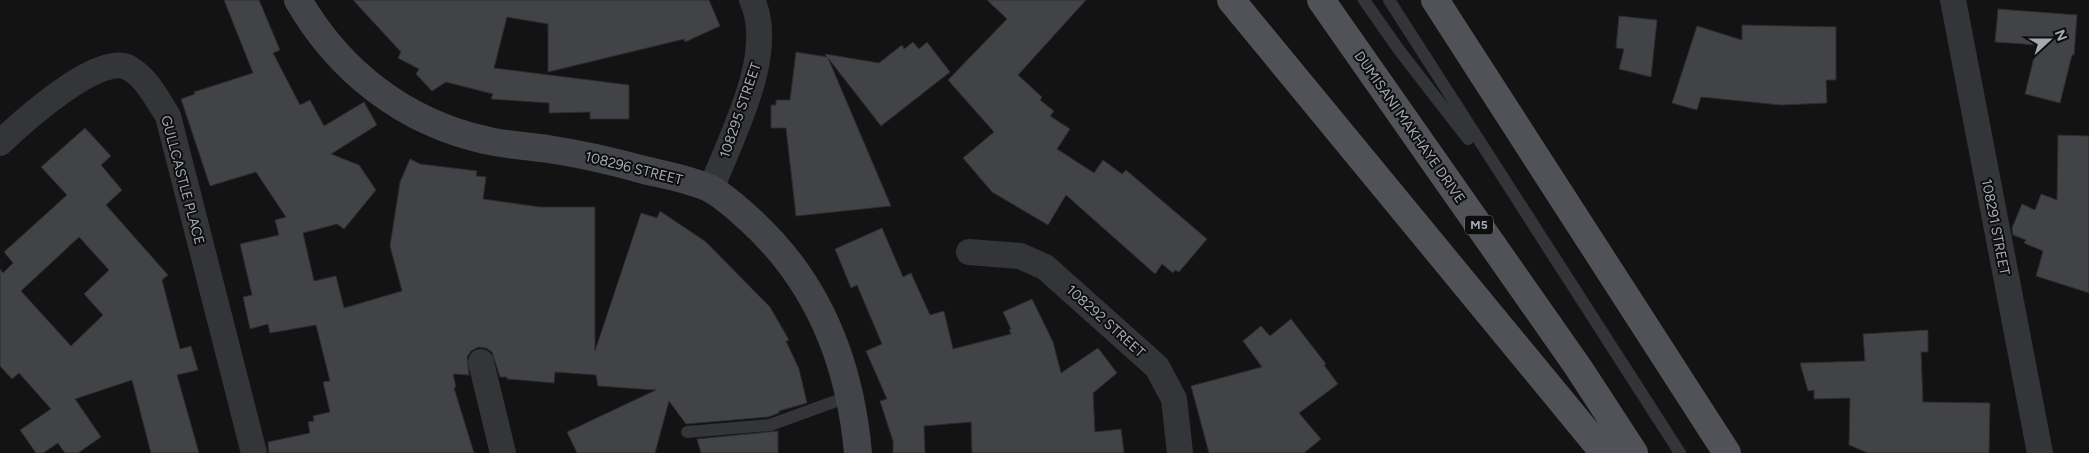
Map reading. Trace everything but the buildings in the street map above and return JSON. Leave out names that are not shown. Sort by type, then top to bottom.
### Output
[{"type":"main road","points":[[1231,0],[1604,453]]},
{"type":"main road","name":"DUMISANI MAKHAYE DRIVE","points":[[1321,0],[1578,367],[1634,453]]},
{"type":"main road","points":[[1435,0],[1727,453]]},
{"type":"street","name":"108296 STREET","points":[[298,0],[307,16],[343,62],[385,97],[412,113],[485,140],[595,156],[678,178],[710,189],[774,241],[819,306],[845,372],[855,421],[858,453]]},
{"type":"street","name":"108295 STREET","points":[[710,189],[757,65],[760,38],[759,19],[752,0]]},
{"type":"street","name":"108291 STREET","points":[[1953,0],[2040,453]]},
{"type":"street","name":"GULLCASTLE PLACE","points":[[0,143],[24,120],[83,78],[109,65],[128,67],[150,88],[168,116],[254,453]]},
{"type":"street","name":"108292 STREET","points":[[969,252],[1020,256],[1045,267],[1157,367],[1174,399],[1179,422],[1180,453]]},
{"type":"street","points":[[481,362],[503,453]]},
{"type":"lane","points":[[1364,0],[1399,50],[1514,198]]},
{"type":"lane","points":[[1389,0],[1514,198],[1680,453]]},
{"type":"lane","points":[[687,432],[770,425],[850,396]]}]
